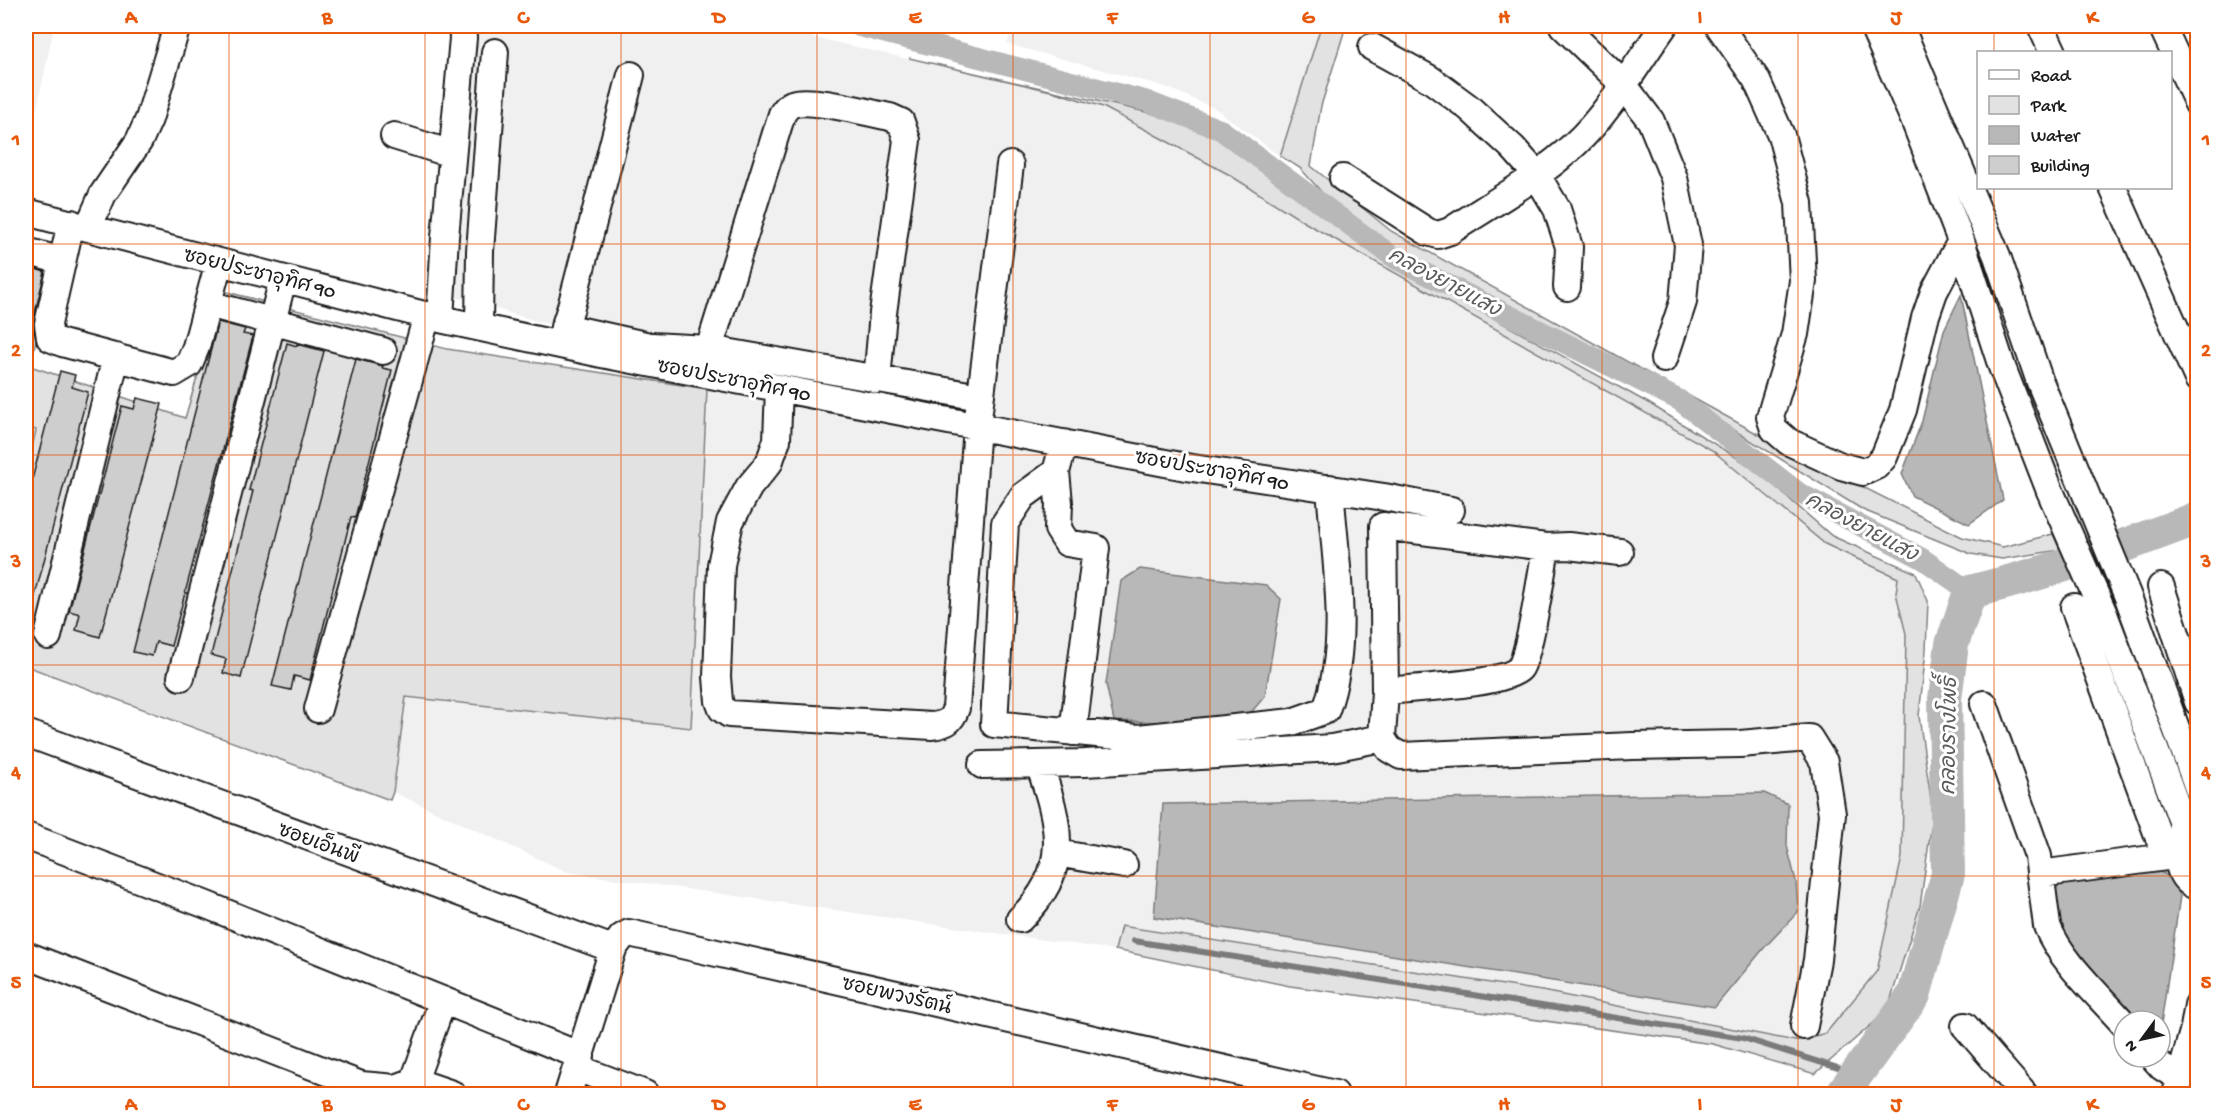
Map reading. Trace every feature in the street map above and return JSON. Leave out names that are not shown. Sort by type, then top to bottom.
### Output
[{"type":"street","points":[[177,26],[149,119],[139,141],[80,226],[62,261],[48,324],[50,338],[174,373],[189,364],[219,262]]},
{"type":"street","points":[[318,709],[433,317],[452,154],[463,38],[462,26]]},
{"type":"street","points":[[1563,26],[1623,84],[1651,121],[1664,148],[1674,178],[1688,245],[1683,302],[1664,359]]},
{"type":"street","points":[[1343,178],[1428,232],[1438,235],[1450,231],[1536,174],[1575,144],[1597,121],[1664,26]]},
{"type":"street","points":[[1719,26],[1756,79],[1777,126],[1798,203],[1803,281],[1795,334],[1770,417],[1774,429],[1789,442],[1841,466],[1863,472],[1876,465],[1884,457],[1903,410],[1925,318],[1934,292],[1961,241]]},
{"type":"street","points":[[1873,26],[1915,122],[1961,241],[2002,367],[2103,614],[2182,820],[2179,869],[2184,879],[2198,887]]},
{"type":"street","points":[[1900,26],[1997,256],[2040,382],[2128,597],[2198,788]]},
{"type":"street","points":[[2041,26],[2053,51]]},
{"type":"street","points":[[2162,26],[2171,51]]},
{"type":"street","points":[[1372,47],[1430,79],[1468,107],[1513,148],[1536,174],[1557,209],[1569,247],[1567,286]]},
{"type":"street","points":[[478,327],[480,251],[495,52]]},
{"type":"street","points":[[2172,53],[2198,104]]},
{"type":"street","points":[[631,75],[572,307],[562,336],[651,346],[708,349],[980,397]]},
{"type":"street","points":[[708,349],[782,114],[794,103],[814,103],[890,117],[901,122],[907,140],[883,313],[877,380]]},
{"type":"street","points":[[394,136],[452,154]]},
{"type":"street","points":[[779,388],[777,440],[769,463],[749,487],[730,522],[721,566],[717,677],[722,709],[729,714],[932,726],[946,724],[952,720],[957,708],[977,426],[1010,165]]},
{"type":"street","points":[[2113,189],[2198,380]]},
{"type":"street","name":"ซอยประชาอุทิศ 90","points":[[26,212],[433,317],[478,327],[562,336],[602,354],[1186,466],[1384,497],[1451,510]]},
{"type":"street","points":[[26,251],[62,261]]},
{"type":"street","points":[[181,677],[283,279]]},
{"type":"street","points":[[208,304],[383,351]]},
{"type":"street","points":[[602,354],[651,346]]},
{"type":"street","points":[[48,636],[116,357]]},
{"type":"street","points":[[1064,442],[1056,471],[1059,502],[1058,529],[1067,543],[1096,548],[1073,732]]},
{"type":"street","points":[[1056,471],[1023,496],[1005,523],[994,724],[1138,738],[1293,722],[1326,710],[1335,686],[1340,628],[1330,489]]},
{"type":"street","points":[[1384,497],[1385,691],[1382,738],[1389,749],[1401,756],[1632,746],[1740,744],[1809,738],[1824,762],[1832,814],[1817,960],[1804,1026]]},
{"type":"street","points":[[1383,526],[1506,544],[1568,546],[1620,552]]},
{"type":"street","points":[[1385,691],[1489,681],[1513,673],[1520,668],[1530,635],[1546,547]]},
{"type":"street","points":[[2161,586],[2198,702]]},
{"type":"street","points":[[2074,607],[2181,849]]},
{"type":"street","points":[[1984,704],[2035,847],[2050,935],[2073,967],[2112,1011]]},
{"type":"street","name":"ซอยเอ็นพี","points":[[26,733],[613,949]]},
{"type":"street","points":[[982,765],[1084,763],[1332,748],[1382,738]]},
{"type":"street","points":[[1020,919],[1034,905],[1056,860],[1057,853],[1058,836],[1054,807],[1039,764]]},
{"type":"street","points":[[26,836],[204,904],[443,1000],[645,1095]]},
{"type":"street","points":[[2040,874],[2181,849]]},
{"type":"street","points":[[1057,853],[1124,865]]},
{"type":"street","name":"ซอยพวงรัตน์","points":[[613,949],[622,937],[630,933],[637,933],[1335,1095]]},
{"type":"street","points":[[568,1095],[613,949]]},
{"type":"street","points":[[26,955],[361,1085],[396,1088],[414,1081],[452,1095]]},
{"type":"street","points":[[414,1081],[443,1000]]},
{"type":"street","points":[[2179,1087],[2198,1005]]},
{"type":"street","points":[[1965,1026],[2024,1095]]},
{"type":"street","points":[[2164,1069],[2179,1087]]},
{"type":"shaded area","points":[[26,26],[54,26],[26,161]]},
{"type":"shaded area","points":[[465,26],[763,26],[1055,92],[1103,107],[1228,174],[1304,222],[1712,450],[1825,544],[1898,578],[1896,593],[1906,634],[1902,857],[1877,971],[1826,1033],[1795,1041],[1542,991],[1121,926],[1115,950],[567,872],[393,792],[405,697],[691,727],[710,366],[620,345],[448,295]]},
{"type":"shaded area","points":[[1013,26],[1321,26],[1280,156],[1216,109],[1166,87],[1007,44]]},
{"type":"green space","points":[[1321,26],[1346,26],[1321,106],[1311,166],[1391,231],[1758,434],[1962,537],[2003,547],[2053,534],[2060,550],[2002,559],[1971,554],[1863,510],[1708,414],[1384,246],[1327,198],[1300,168],[1280,156]]},
{"type":"green space","points":[[909,58],[1185,121],[1219,139],[1404,269],[1650,404],[1755,469],[1832,536],[1916,573],[1928,601],[1926,650],[1919,716],[1933,814],[1920,906],[1887,1011],[1815,1074],[1713,1044],[1290,986],[1115,950],[1121,926],[1542,991],[1795,1041],[1826,1033],[1877,971],[1902,857],[1906,634],[1896,593],[1898,578],[1825,544],[1712,450],[1304,222],[1228,174],[1103,107],[1055,92]]},
{"type":"green space","points":[[26,261],[52,269],[30,366],[185,418],[223,291],[447,349],[707,389],[691,728],[406,697],[390,800],[26,666],[26,474],[36,430],[26,427]]},
{"type":"water","points":[[1961,295],[2003,500],[1969,524],[1912,496],[1902,474],[1922,421],[1944,330]]},
{"type":"water","points":[[1140,569],[1266,585],[1281,599],[1265,696],[1242,723],[1114,721],[1106,684],[1121,581]]},
{"type":"water","points":[[1764,793],[1788,804],[1787,846],[1796,881],[1798,912],[1764,948],[1715,1007],[1154,917],[1163,804]]},
{"type":"water","points":[[2160,872],[2173,878],[2180,896],[2163,1009],[2126,1009],[2061,931],[2051,903],[2059,882]]},
{"type":"building","points":[[29,267],[45,272],[33,321],[34,331],[31,343],[26,342],[26,272]]},
{"type":"building","points":[[218,322],[245,329],[243,334],[253,336],[171,646],[156,642],[152,656],[133,652]]},
{"type":"building","points":[[287,343],[324,351],[241,678],[223,673],[226,659],[211,655],[253,491],[249,490]]},
{"type":"building","points":[[356,359],[392,370],[355,518],[351,517],[310,680],[294,676],[291,690],[272,686]]},
{"type":"building","points":[[60,371],[75,375],[72,387],[88,392],[31,611],[26,610],[26,503]]},
{"type":"building","points":[[137,398],[162,404],[100,637],[76,630],[80,614],[69,611],[122,406],[134,409]]},
{"type":"waterway","name":"คลองยายแสง","points":[[858,26],[1146,101],[1221,130],[1396,259],[1679,400],[1799,493],[1923,559],[1970,592]]},
{"type":"waterway","name":"คลองรางโพธิ์","points":[[1842,1094],[1914,995],[1948,874],[1945,699],[1952,644],[1970,592],[2085,559],[2198,518]]},
{"type":"waterway","points":[[1134,941],[1743,1038],[1857,1074]]}]
